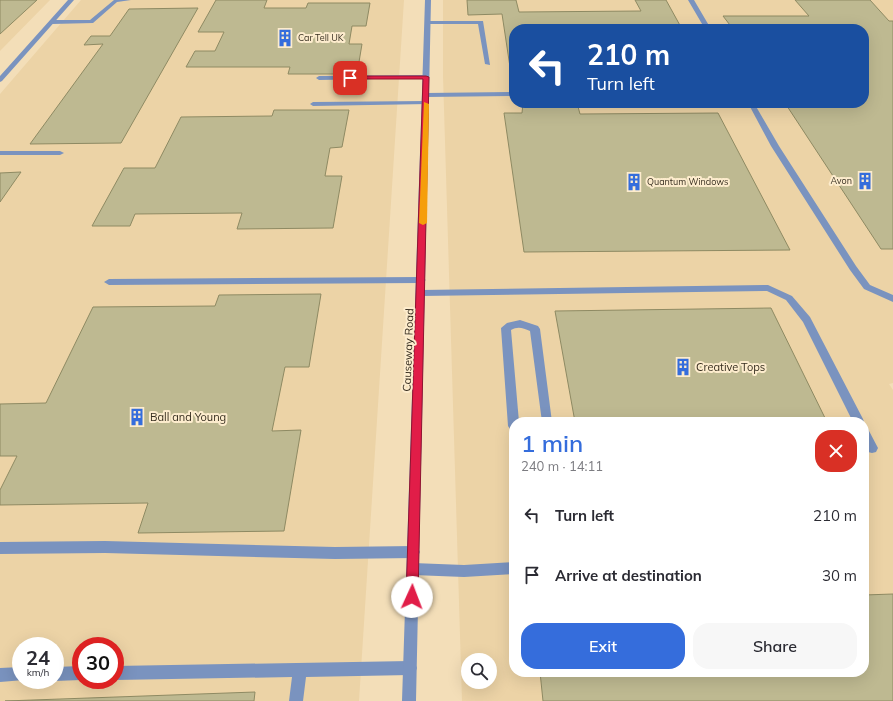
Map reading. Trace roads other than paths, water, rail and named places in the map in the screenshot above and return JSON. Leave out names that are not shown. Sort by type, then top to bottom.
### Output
[{"type":"street","points":[[0,80],[71,0]]},
{"type":"street","points":[[52,22],[91,22],[116,1],[128,0]]},
{"type":"street","name":"Causeway Road","points":[[409,701],[422,280],[428,0]]},
{"type":"street","points":[[691,0],[705,24]]},
{"type":"street","points":[[428,23],[481,22],[488,64]]},
{"type":"street","points":[[319,78],[426,77]]},
{"type":"street","points":[[313,104],[509,94]]},
{"type":"street","points":[[754,108],[775,146],[866,287],[893,299]]},
{"type":"street","points":[[0,153],[60,152]]},
{"type":"street","points":[[108,282],[422,280]]},
{"type":"street","points":[[421,293],[768,288],[789,298],[807,320],[856,417]]},
{"type":"street","points":[[513,417],[506,328],[515,323],[525,324],[535,329],[546,417]]},
{"type":"street","points":[[869,442],[872,448]]},
{"type":"street","points":[[0,548],[217,549],[335,553],[414,552]]},
{"type":"street","points":[[413,569],[464,571],[509,568]]},
{"type":"street","points":[[124,673],[410,668]]},
{"type":"street","points":[[296,701],[300,670]]},
{"type":"street","points":[[0,675],[12,674]]},
{"type":"place","name":"Car Tell UK","points":[[285,38]]},
{"type":"place","name":"Avon","points":[[865,181]]},
{"type":"place","name":"Quantum Windows","points":[[634,182]]},
{"type":"place","name":"Creative Tops","points":[[683,367]]},
{"type":"place","name":"Ball and Young","points":[[137,417]]}]
